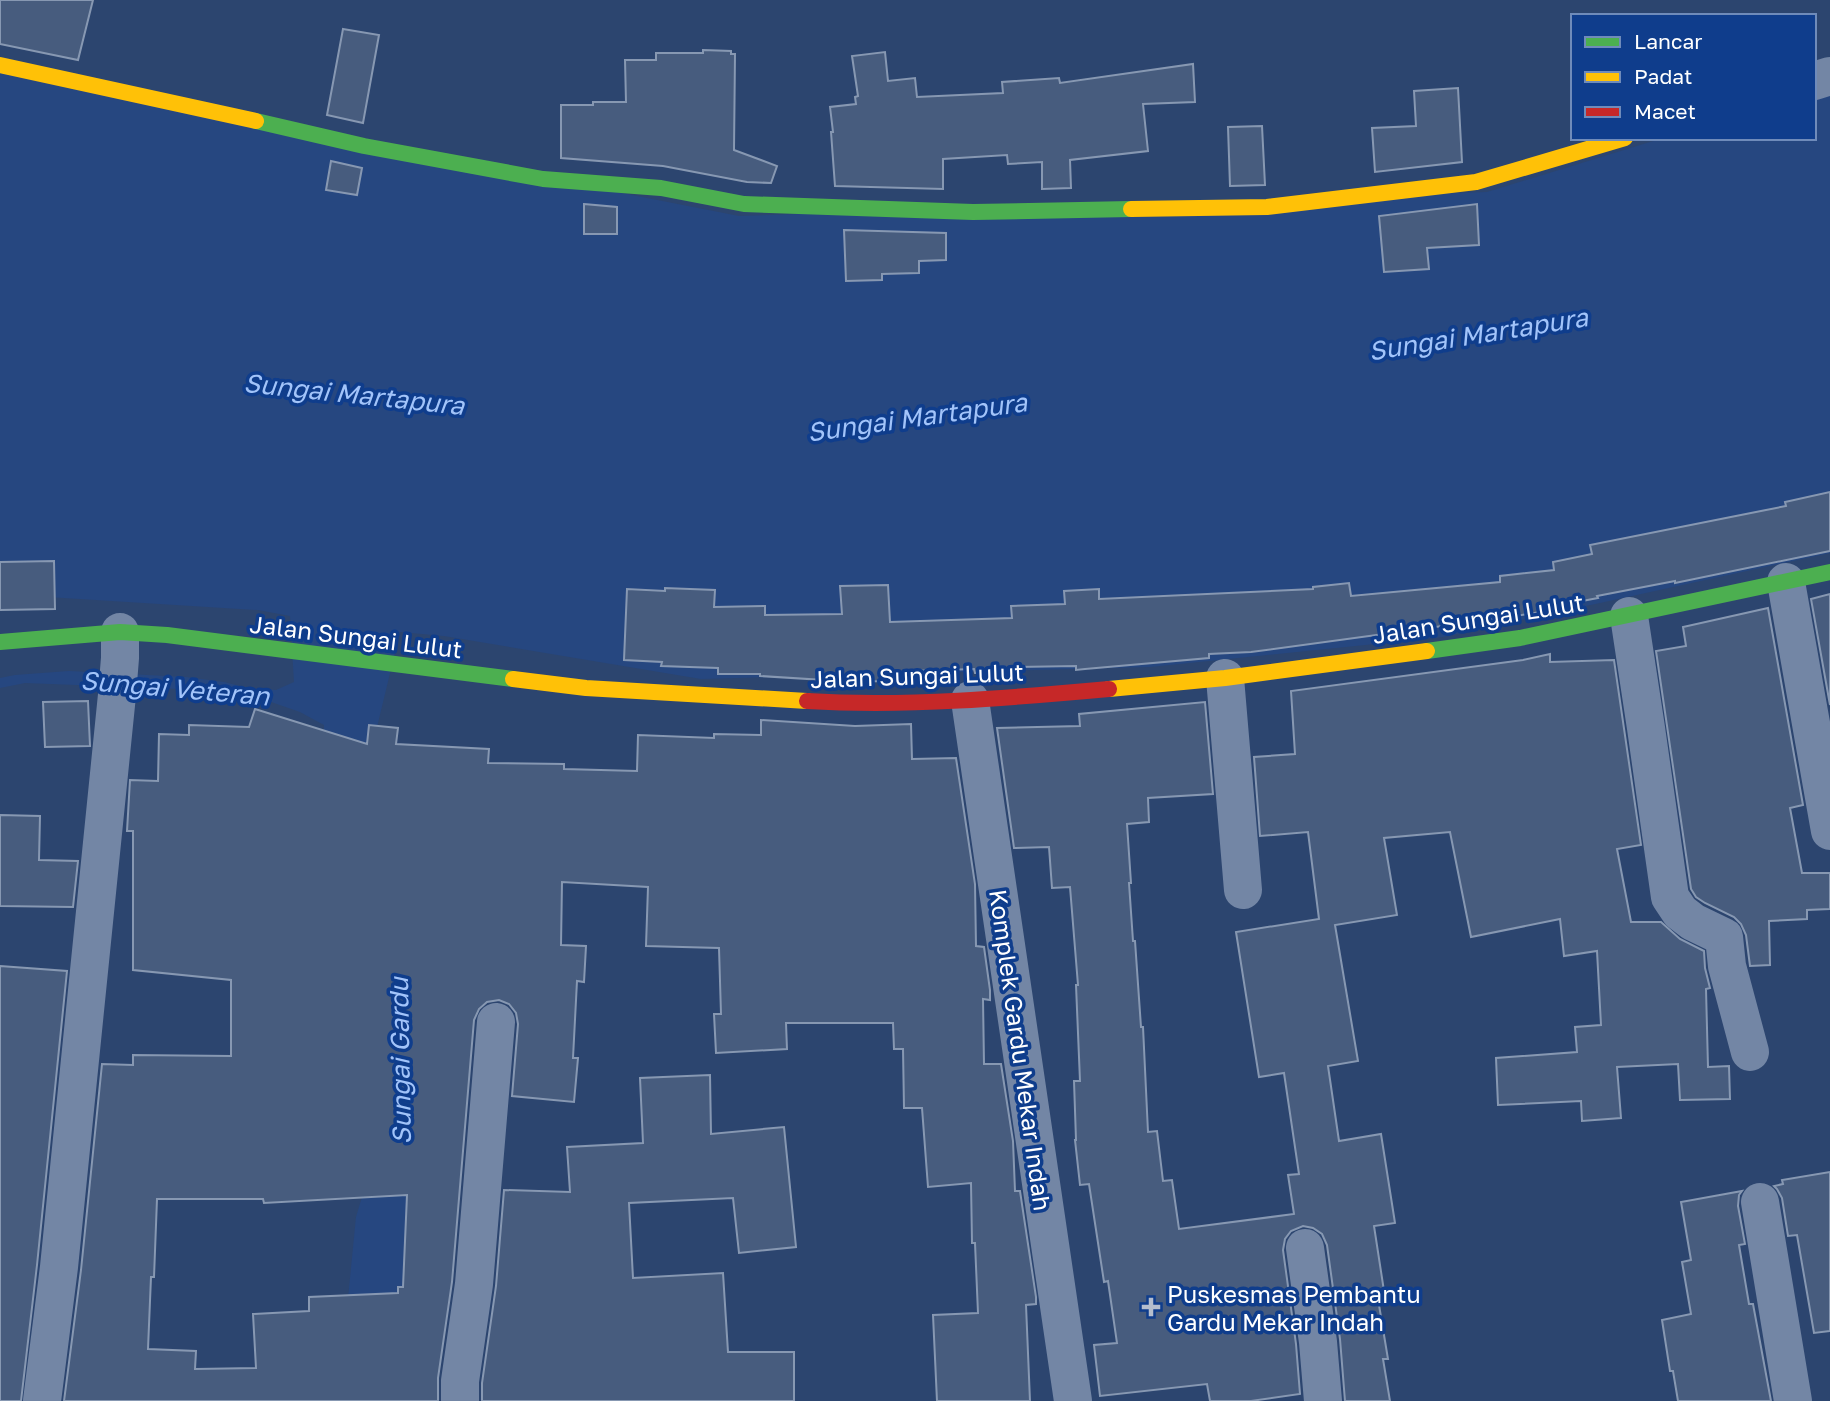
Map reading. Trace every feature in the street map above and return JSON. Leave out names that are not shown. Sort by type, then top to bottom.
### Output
[{"type":"main road","points":[[0,65],[364,146],[542,179],[661,188],[744,204],[808,207],[973,212],[1268,207],[1476,182],[1618,140]]},
{"type":"main road","name":"Jalan Sungai Lulut","points":[[0,642],[119,661],[167,635],[586,688],[856,704],[1087,691],[1225,678],[1520,638],[1629,617],[1830,572]]},
{"type":"street","points":[[1786,582],[1830,831]]},
{"type":"street","points":[[1629,617],[1670,897],[1680,912],[1693,922],[1724,937],[1727,966],[1750,1052]]},
{"type":"street","points":[[42,1401],[59,1267],[119,661]]},
{"type":"street","points":[[1225,678],[1243,890]]},
{"type":"street","name":"Komplek Gardu Mekar Indah","points":[[970,699],[1073,1401]]},
{"type":"street","points":[[460,1401],[460,1381],[474,1284],[496,1022]]},
{"type":"street","points":[[1760,1202],[1793,1401]]},
{"type":"street","points":[[1305,1248],[1323,1401]]},
{"type":"water","points":[[0,71],[739,216],[1487,192],[1656,140],[1816,140],[1816,90],[1830,85],[1830,553],[1443,637],[1150,667],[701,679],[444,636],[400,632],[377,727],[413,919],[404,1401],[338,1401],[356,1217],[381,1134],[323,842],[324,725],[300,712],[254,696],[249,702],[181,689],[25,683],[0,688],[0,678],[69,671],[186,677],[276,690],[294,682],[290,616],[258,610],[0,594]]},
{"type":"building","points":[[0,0],[93,0],[78,60],[0,44]]},
{"type":"building","points":[[343,29],[379,35],[363,123],[327,115]]},
{"type":"building","points":[[703,50],[731,51],[731,54],[735,54],[734,150],[777,166],[771,183],[747,182],[663,166],[561,158],[561,105],[626,102],[625,60],[656,60],[656,53],[703,53]]},
{"type":"building","points":[[885,52],[888,81],[915,78],[917,97],[1003,93],[1002,82],[1059,78],[1060,83],[1193,64],[1195,102],[1143,104],[1148,151],[1070,160],[1071,188],[1042,189],[1042,162],[1008,164],[1007,155],[943,159],[943,189],[835,186],[830,107],[856,104],[855,97],[858,96],[852,56]]},
{"type":"building","points":[[1458,88],[1462,162],[1375,172],[1372,128],[1416,126],[1414,91]]},
{"type":"building","points":[[1262,126],[1265,185],[1230,186],[1228,127]]},
{"type":"building","points":[[331,161],[362,168],[357,195],[326,190]]},
{"type":"building","points":[[584,204],[617,207],[617,234],[584,234]]},
{"type":"building","points":[[1477,204],[1479,245],[1427,248],[1429,269],[1384,272],[1379,216]]},
{"type":"building","points":[[844,230],[946,233],[946,260],[919,261],[919,273],[882,274],[882,280],[846,281]]},
{"type":"building","points":[[1830,492],[1830,551],[1597,596],[1598,598],[1545,608],[1546,611],[1516,616],[1251,652],[1209,654],[1209,658],[1076,670],[1076,666],[1012,667],[1013,672],[975,673],[974,669],[911,671],[911,680],[856,682],[760,674],[718,674],[718,668],[661,666],[662,662],[624,660],[627,589],[715,590],[714,607],[765,606],[765,615],[842,614],[840,586],[888,585],[890,622],[1012,618],[1011,606],[1065,604],[1064,591],[1099,589],[1099,599],[1313,589],[1349,583],[1351,596],[1500,582],[1500,576],[1554,570],[1553,562],[1592,554],[1590,545],[1786,506],[1785,502]]},
{"type":"building","points":[[54,561],[55,609],[0,610],[0,562]]},
{"type":"building","points":[[1830,594],[1830,705],[1811,599]]},
{"type":"building","points":[[1768,608],[1803,805],[1790,808],[1802,873],[1830,873],[1830,909],[1807,910],[1807,919],[1769,921],[1770,965],[1750,966],[1746,935],[1741,924],[1734,917],[1696,897],[1691,889],[1656,651],[1686,646],[1683,627]]},
{"type":"building","points":[[1550,654],[1550,662],[1614,660],[1641,845],[1617,849],[1631,922],[1661,922],[1680,939],[1704,951],[1710,988],[1706,989],[1708,1067],[1729,1066],[1730,1099],[1680,1100],[1678,1064],[1617,1067],[1621,1118],[1582,1121],[1581,1101],[1498,1105],[1496,1058],[1577,1052],[1575,1027],[1601,1025],[1597,951],[1564,956],[1560,919],[1471,937],[1450,832],[1384,838],[1397,915],[1335,925],[1358,1061],[1328,1066],[1339,1141],[1381,1134],[1395,1223],[1374,1226],[1386,1304],[1379,1305],[1388,1359],[1383,1359],[1390,1401],[1345,1401],[1340,1339],[1327,1245],[1322,1234],[1303,1226],[1291,1231],[1285,1239],[1283,1250],[1300,1394],[1251,1401],[1210,1401],[1207,1384],[1100,1396],[1094,1345],[1117,1343],[1108,1281],[1104,1282],[1089,1184],[1080,1185],[1075,1140],[1074,1081],[1080,1081],[1078,985],[1070,887],[1052,888],[1049,847],[1014,848],[997,728],[1080,726],[1079,714],[1205,702],[1213,794],[1148,798],[1149,822],[1127,824],[1133,941],[1143,1027],[1148,1132],[1157,1131],[1163,1181],[1172,1180],[1179,1229],[1294,1214],[1288,1175],[1299,1174],[1284,1073],[1259,1077],[1236,932],[1319,919],[1308,832],[1260,836],[1254,757],[1295,754],[1291,691],[1523,660]]},
{"type":"building","points":[[88,701],[90,746],[45,747],[43,702]]},
{"type":"building","points":[[255,709],[367,744],[369,725],[398,728],[396,744],[489,749],[488,763],[564,764],[564,769],[637,771],[638,735],[714,738],[714,734],[761,735],[761,720],[855,726],[911,724],[912,759],[956,758],[975,884],[976,946],[984,947],[990,990],[990,1000],[983,999],[984,1064],[1001,1064],[1013,1141],[1015,1191],[1020,1191],[1036,1297],[1036,1304],[1026,1305],[1030,1401],[937,1401],[933,1315],[978,1313],[975,1243],[972,1243],[971,1183],[928,1187],[922,1108],[904,1108],[903,1049],[894,1049],[893,1023],[786,1023],[787,1049],[716,1053],[714,1014],[721,1014],[719,948],[646,946],[648,887],[562,882],[561,945],[586,946],[584,982],[577,981],[573,1058],[578,1058],[574,1102],[512,1096],[518,1024],[516,1013],[509,1004],[499,1000],[487,1002],[479,1009],[474,1020],[452,1282],[438,1378],[438,1401],[64,1401],[81,1270],[102,1064],[133,1065],[133,1055],[231,1056],[231,980],[133,970],[133,831],[127,831],[130,780],[158,781],[159,734],[189,735],[189,725],[249,727]],"holes":[[[407,1195],[403,1287],[398,1287],[398,1293],[309,1297],[309,1311],[253,1314],[256,1368],[195,1369],[196,1351],[148,1349],[157,1199],[263,1199],[264,1203]]]},
{"type":"building","points":[[0,815],[40,816],[39,860],[78,861],[73,907],[0,906]]},
{"type":"building","points":[[0,966],[67,971],[21,1401],[0,1401]]},
{"type":"building","points":[[710,1075],[711,1134],[784,1127],[796,1247],[739,1253],[733,1198],[629,1203],[633,1278],[723,1273],[728,1352],[794,1352],[794,1401],[482,1401],[504,1190],[570,1192],[567,1147],[643,1143],[640,1078]]},
{"type":"building","points":[[1830,1172],[1830,1331],[1814,1333],[1797,1235],[1788,1236],[1782,1198],[1774,1186],[1783,1184],[1782,1180]]},
{"type":"building","points":[[1742,1191],[1738,1206],[1745,1244],[1739,1245],[1771,1401],[1678,1401],[1662,1320],[1691,1314],[1682,1262],[1691,1260],[1681,1202]]},
{"type":"traffic: fast","points":[[256,121],[364,146],[543,179],[661,188],[744,204],[973,212],[1131,209]]},
{"type":"traffic: fast","points":[[1427,651],[1520,638],[1830,572]]},
{"type":"traffic: fast","points":[[0,642],[120,632],[167,635],[513,679]]},
{"type":"traffic: slow","points":[[0,65],[256,121]]},
{"type":"traffic: slow","points":[[1131,209],[1267,207],[1476,182],[1618,140]]},
{"type":"traffic: slow","points":[[1109,689],[1225,678],[1427,651]]},
{"type":"traffic: slow","points":[[513,679],[586,688],[807,701]]},
{"type":"traffic: jam","points":[[807,701],[921,702],[1109,689]]},
{"type":"place","name":"Puskesmas Pembantu Gardu Mekar Indah","points":[[1151,1307]]},
{"type":"water label","name":"Sungai Martapura","points":[[1478,334]]},
{"type":"water label","name":"Sungai Martapura","points":[[354,394]]},
{"type":"water label","name":"Sungai Martapura","points":[[917,417]]},
{"type":"water label","name":"Sungai Veteran","points":[[175,688]]},
{"type":"water label","name":"Sungai Gardu","points":[[400,1061]]}]
